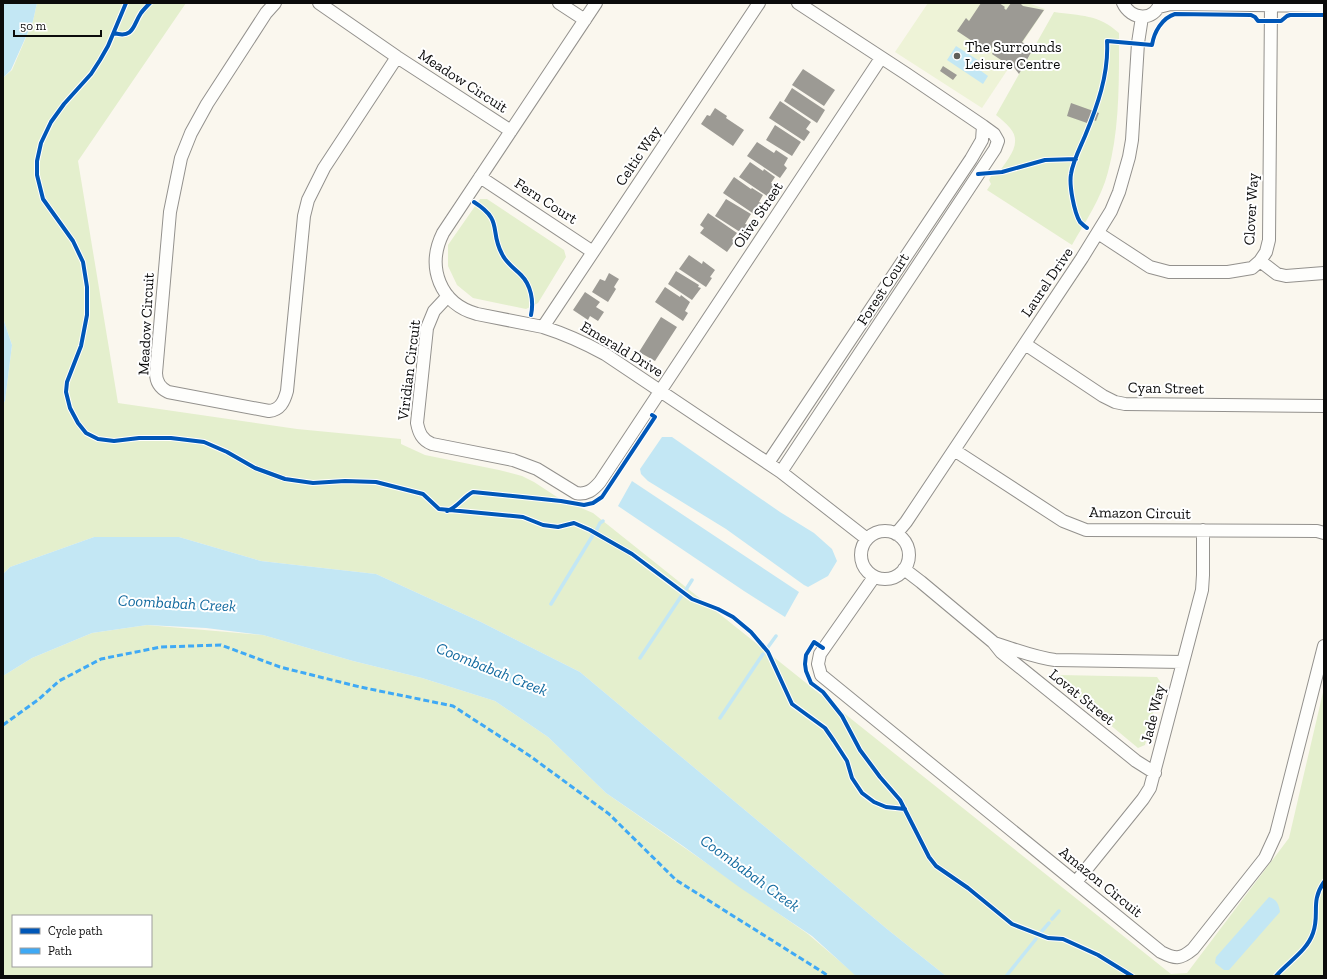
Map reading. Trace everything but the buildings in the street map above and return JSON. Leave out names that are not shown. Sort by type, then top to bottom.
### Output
[{"type":"street","name":"Meadow Circuit","points":[[275,3],[266,13],[207,104],[191,133],[181,158],[170,212],[156,373],[156,380],[159,386],[168,392],[269,411],[276,409],[283,402],[287,391],[304,216],[308,200],[324,168],[398,57]]},
{"type":"street","name":"Meadow Circuit","points":[[319,3],[511,131]]},
{"type":"street","points":[[559,3],[585,20]]},
{"type":"street","name":"Emerald Drive","points":[[596,3],[443,233],[437,247],[435,261],[439,282],[448,296],[461,308],[473,313],[543,327],[587,344],[605,354],[781,472],[867,539]]},
{"type":"street","name":"Celtic Way","points":[[543,327],[758,3]]},
{"type":"street","name":"Forest Court","points":[[781,472],[995,149],[998,141],[994,134],[983,126],[798,3]]},
{"type":"street","points":[[1123,3],[1130,13],[1142,17],[1148,16],[1160,5],[1171,4],[1324,6]]},
{"type":"street","name":"Clover Way","points":[[1098,234],[1150,267],[1169,272],[1240,271],[1252,268],[1260,261],[1266,252],[1269,240],[1271,5]]},
{"type":"street","name":"Laurel Drive","points":[[896,534],[906,522],[1025,344],[1098,234],[1111,211],[1119,192],[1129,157],[1132,140],[1138,44],[1142,17]]},
{"type":"street","name":"Olive Street","points":[[660,391],[882,58]]},
{"type":"street","name":"Forest Court","points":[[768,463],[971,160],[982,140],[983,126]]},
{"type":"street","name":"Fern Court","points":[[480,177],[593,252]]},
{"type":"street","points":[[1260,261],[1277,274],[1286,276],[1324,273]]},
{"type":"street","name":"Viridian Circuit","points":[[448,296],[434,311],[427,328],[418,423],[420,434],[428,442],[513,460],[537,469],[571,490],[581,494],[587,493],[595,488],[600,482],[660,391]]},
{"type":"street","name":"Cyan Street","points":[[1025,344],[1103,396],[1115,402],[1125,404],[1324,406]]},
{"type":"street","name":"Amazon Circuit","points":[[954,450],[1063,521],[1086,530],[1317,531],[1324,533]]},
{"type":"street","name":"Jade Way","points":[[1076,882],[1143,799],[1150,788],[1203,584],[1203,530]]},
{"type":"street","points":[[885,531],[896,534],[907,546],[908,562],[904,569],[898,575],[882,579],[874,577],[867,572],[862,563],[861,554],[867,539],[877,533],[885,531]]},
{"type":"street","name":"Lovat Street","points":[[904,569],[993,642],[1007,657],[1136,761],[1155,773]]},
{"type":"street","name":"Amazon Circuit","points":[[874,577],[820,654],[818,664],[821,675],[1161,952],[1177,958],[1186,956],[1193,949],[1265,858],[1276,834],[1324,646]]},
{"type":"street","name":"Lovat Street","points":[[993,642],[1021,653],[1055,660],[1183,662]]},
{"type":"green space","points":[[37,3],[186,3],[78,161],[118,403],[297,429],[401,439],[401,444],[425,455],[522,476],[560,499],[593,513],[1171,974],[1187,973],[1289,838],[1324,688],[1324,976],[946,976],[887,929],[580,672],[481,622],[376,574],[261,561],[179,537],[94,537],[10,567],[3,574],[3,404],[5,401],[12,345],[3,318],[3,78],[12,70],[33,21]]},
{"type":"green space","name":"The Surrounds Leisure Centre","points":[[928,3],[1028,3],[1045,9],[1007,66],[1008,69],[982,108],[895,52]]},
{"type":"green space","points":[[1054,12],[1081,15],[1096,19],[1104,22],[1119,33],[1117,121],[1112,156],[1101,192],[1072,245],[987,190],[991,184],[989,180],[991,176],[997,175],[1009,158],[1015,140],[1014,134],[1007,124],[996,115]]},
{"type":"green space","points":[[480,199],[487,199],[564,250],[566,257],[538,303],[526,309],[473,298],[457,285],[448,266],[448,245]]},
{"type":"green space","points":[[147,625],[263,635],[353,661],[422,678],[495,701],[548,737],[606,793],[808,934],[857,976],[3,976],[3,676],[32,658],[92,633]]},
{"type":"green space","points":[[1060,675],[1157,677],[1161,683],[1145,745],[1138,748],[1055,679]]},
{"type":"water","points":[[3,3],[37,3],[33,21],[11,70],[3,78]]},
{"type":"water","points":[[956,46],[981,62],[977,68],[988,76],[983,84],[947,60]]},
{"type":"water","points":[[3,318],[12,345],[5,401],[3,404]]},
{"type":"water","points":[[662,437],[672,437],[780,512],[814,533],[832,549],[837,561],[828,576],[808,587],[804,585],[726,529],[648,481],[641,474],[640,469]]},
{"type":"water","points":[[632,481],[799,592],[785,617],[618,506]]},
{"type":"water","name":"Coombabah Creek","points":[[94,537],[179,537],[261,561],[376,574],[481,622],[580,672],[887,929],[946,976],[856,976],[812,936],[739,887],[606,793],[548,737],[495,701],[422,678],[353,661],[263,635],[206,628],[147,625],[92,633],[32,658],[3,676],[3,574],[10,567]]},
{"type":"water","points":[[1269,897],[1277,902],[1280,912],[1229,970],[1224,970],[1215,963],[1216,957]]},
{"type":"waterway","points":[[596,531],[600,523],[603,521]]},
{"type":"waterway","points":[[551,604],[593,535]]},
{"type":"waterway","points":[[685,591],[692,580]]},
{"type":"waterway","points":[[640,658],[682,595]]},
{"type":"waterway","points":[[768,647],[776,636]]},
{"type":"waterway","points":[[720,718],[763,654]]},
{"type":"waterway","points":[[1052,919],[1059,911]]},
{"type":"waterway","points":[[1042,931],[1049,923]]},
{"type":"waterway","points":[[1007,975],[1036,939]]},
{"type":"marked path","points":[[3,725],[39,699],[59,681],[101,659],[161,647],[221,645],[280,667],[360,687],[453,706],[530,756],[609,814],[676,880],[828,976]]},
{"type":"cycle path","points":[[126,3],[108,46],[100,60],[91,74],[64,104],[51,122],[41,143],[37,161],[37,175],[43,199],[73,241],[83,262],[87,287],[87,315],[81,346],[67,382],[66,392],[70,408],[78,423],[86,433],[98,439],[114,441],[139,438],[171,438],[204,442],[227,452],[255,468],[285,479],[313,483],[345,481],[376,482],[423,494],[439,509],[523,517],[543,525],[558,527],[574,523],[590,530],[632,554],[692,599],[718,609],[733,617],[751,632],[768,652],[792,704],[825,728],[847,761],[852,778],[862,793],[874,802],[886,807],[905,809]]},
{"type":"cycle path","points":[[114,33],[126,34],[132,30],[141,13],[150,3]]},
{"type":"cycle path","points":[[1087,228],[1080,222],[1076,212],[1071,191],[1071,174],[1075,159],[1094,114],[1101,90],[1106,66],[1107,41],[1152,45],[1159,26],[1166,19],[1175,14],[1251,15],[1258,21],[1281,21],[1290,15],[1324,15]]},
{"type":"cycle path","points":[[978,174],[1002,172],[1045,160],[1076,159]]},
{"type":"cycle path","points":[[474,202],[493,220],[498,246],[508,263],[521,275],[527,284],[532,299],[531,315]]},
{"type":"cycle path","points":[[447,511],[473,492],[561,501],[584,505],[593,503],[602,497],[655,417],[652,415]]},
{"type":"cycle path","points":[[823,648],[814,642],[806,655],[806,671],[811,683],[823,692],[842,716],[860,750],[880,777],[900,800],[929,857],[936,866],[968,888],[1012,924],[1048,938],[1063,939],[1098,955],[1132,976]]},
{"type":"cycle path","points":[[1276,976],[1302,951],[1310,939],[1316,920],[1317,896],[1324,882]]},
{"type":"place","name":"The Surrounds Leisure Centre","points":[[957,56]]}]
